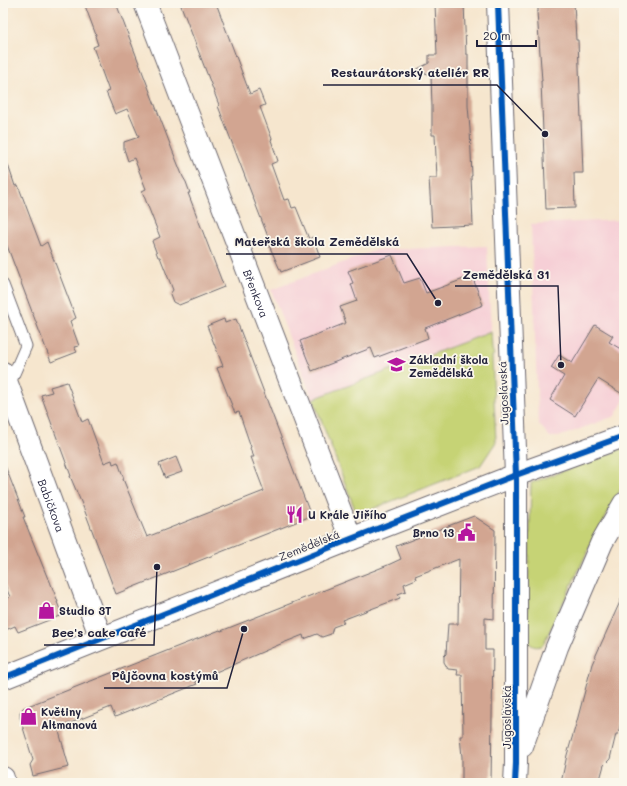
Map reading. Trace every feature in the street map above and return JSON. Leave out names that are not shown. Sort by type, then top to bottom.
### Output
[{"type":"street","name":"Břenkova","points":[[145,3],[351,539]]},
{"type":"street","name":"Jugoslávská","points":[[498,3],[516,475],[516,773]]},
{"type":"street","name":"Babičkova","points":[[6,380],[101,638]]},
{"type":"street","name":"Zemědělská","points":[[3,678],[351,539],[516,475],[624,436]]},
{"type":"street","name":"Jugoslávská","points":[[516,773],[557,647],[602,542],[624,504]]},
{"type":"street","points":[[3,778],[4,783]]},
{"type":"lane","points":[[3,285],[26,346],[6,380]]},
{"type":"shaded area","points":[[624,220],[624,400],[615,416],[561,436],[550,437],[539,424],[538,420],[531,224]]},
{"type":"shaded area","name":"Základní škola Zemědělská","points":[[487,246],[496,442],[480,466],[357,515],[271,290],[376,250]]},
{"type":"green space","points":[[491,332],[492,349],[494,355],[492,356],[496,442],[480,466],[357,515],[313,399]]},
{"type":"green space","points":[[624,448],[624,483],[593,540],[543,645],[536,647],[533,646],[528,642],[527,634],[531,483]]},
{"type":"building","points":[[84,3],[116,3],[186,182],[190,193],[188,193],[224,287],[179,305],[173,302],[170,294],[173,290],[152,241],[160,237],[142,191],[146,189],[134,158],[128,161],[124,149],[124,142],[139,137],[127,109],[115,114],[106,92],[109,91],[93,47],[98,45],[96,35]]},
{"type":"building","points":[[180,3],[216,3],[250,94],[259,90],[265,105],[260,107],[272,139],[271,140],[278,161],[271,164],[284,200],[289,199],[292,208],[296,207],[309,239],[313,237],[320,257],[281,272],[268,243],[270,242]]},
{"type":"building","points":[[435,3],[464,3],[466,54],[468,54],[468,106],[473,225],[432,227],[429,178],[437,178],[435,135],[432,135],[431,75],[416,70],[429,63],[429,55],[437,55]]},
{"type":"building","points":[[538,3],[574,3],[576,40],[578,40],[583,173],[574,173],[575,208],[546,209],[542,81],[537,12]]},
{"type":"building","points":[[3,159],[6,159],[15,186],[18,185],[41,246],[47,242],[76,318],[70,321],[79,346],[74,347],[77,352],[51,362],[3,235]]},
{"type":"building","points":[[392,255],[404,283],[420,278],[426,293],[472,276],[483,305],[425,328],[428,338],[375,358],[371,348],[312,371],[300,341],[346,323],[340,307],[357,301],[351,284],[353,283],[348,271]]},
{"type":"building","points":[[224,319],[225,323],[236,319],[311,516],[116,594],[70,476],[41,395],[52,392],[50,387],[67,382],[82,422],[88,419],[104,463],[112,460],[113,464],[118,462],[123,479],[147,537],[264,491],[251,457],[254,457],[239,412],[235,413],[217,368],[223,366],[207,326]]},
{"type":"building","points":[[595,325],[613,336],[609,342],[624,351],[624,395],[598,379],[575,416],[550,400],[564,376],[551,368],[559,355],[572,363]]},
{"type":"building","points":[[176,457],[182,472],[165,478],[159,464]]},
{"type":"building","points":[[3,463],[62,615],[18,632],[15,626],[3,631],[3,600],[10,597],[3,580]]},
{"type":"building","points":[[474,516],[495,530],[494,619],[485,618],[485,650],[493,650],[491,783],[462,783],[460,736],[463,736],[462,675],[457,675],[458,670],[448,669],[444,662],[448,624],[458,624],[459,559],[415,576],[416,579],[404,584],[406,591],[398,594],[400,598],[342,620],[344,623],[333,627],[331,634],[322,637],[317,634],[304,639],[303,635],[195,681],[197,684],[115,717],[111,707],[58,728],[69,767],[33,776],[30,765],[33,760],[20,718],[20,712],[23,708],[388,565],[401,559],[396,546]]},
{"type":"building","points":[[624,593],[624,710],[610,759],[604,765],[599,783],[561,783],[567,755],[592,664]]},
{"type":"cycle path","points":[[498,3],[516,475],[515,783]]},
{"type":"cycle path","points":[[3,678],[351,539],[516,475],[624,436]]},
{"type":"place","name":"Restaurátorský ateliér RR","points":[[545,134]]},
{"type":"place","name":"Mateřská škola Zemědělská","points":[[438,303]]},
{"type":"place","name":"Základní škola Zemědělská","points":[[396,365]]},
{"type":"place","name":"Zemědělská 31","points":[[561,365]]},
{"type":"place","name":"U Krále Jiřího","points":[[295,514]]},
{"type":"place","name":"Brno 13","points":[[467,532]]},
{"type":"place","name":"Bee's cake café","points":[[157,567]]},
{"type":"place","name":"Studio 3T","points":[[46,610]]},
{"type":"place","name":"Půjčovna kostýmů","points":[[244,629]]},
{"type":"place","name":"Květiny Altmanová","points":[[28,717]]}]
